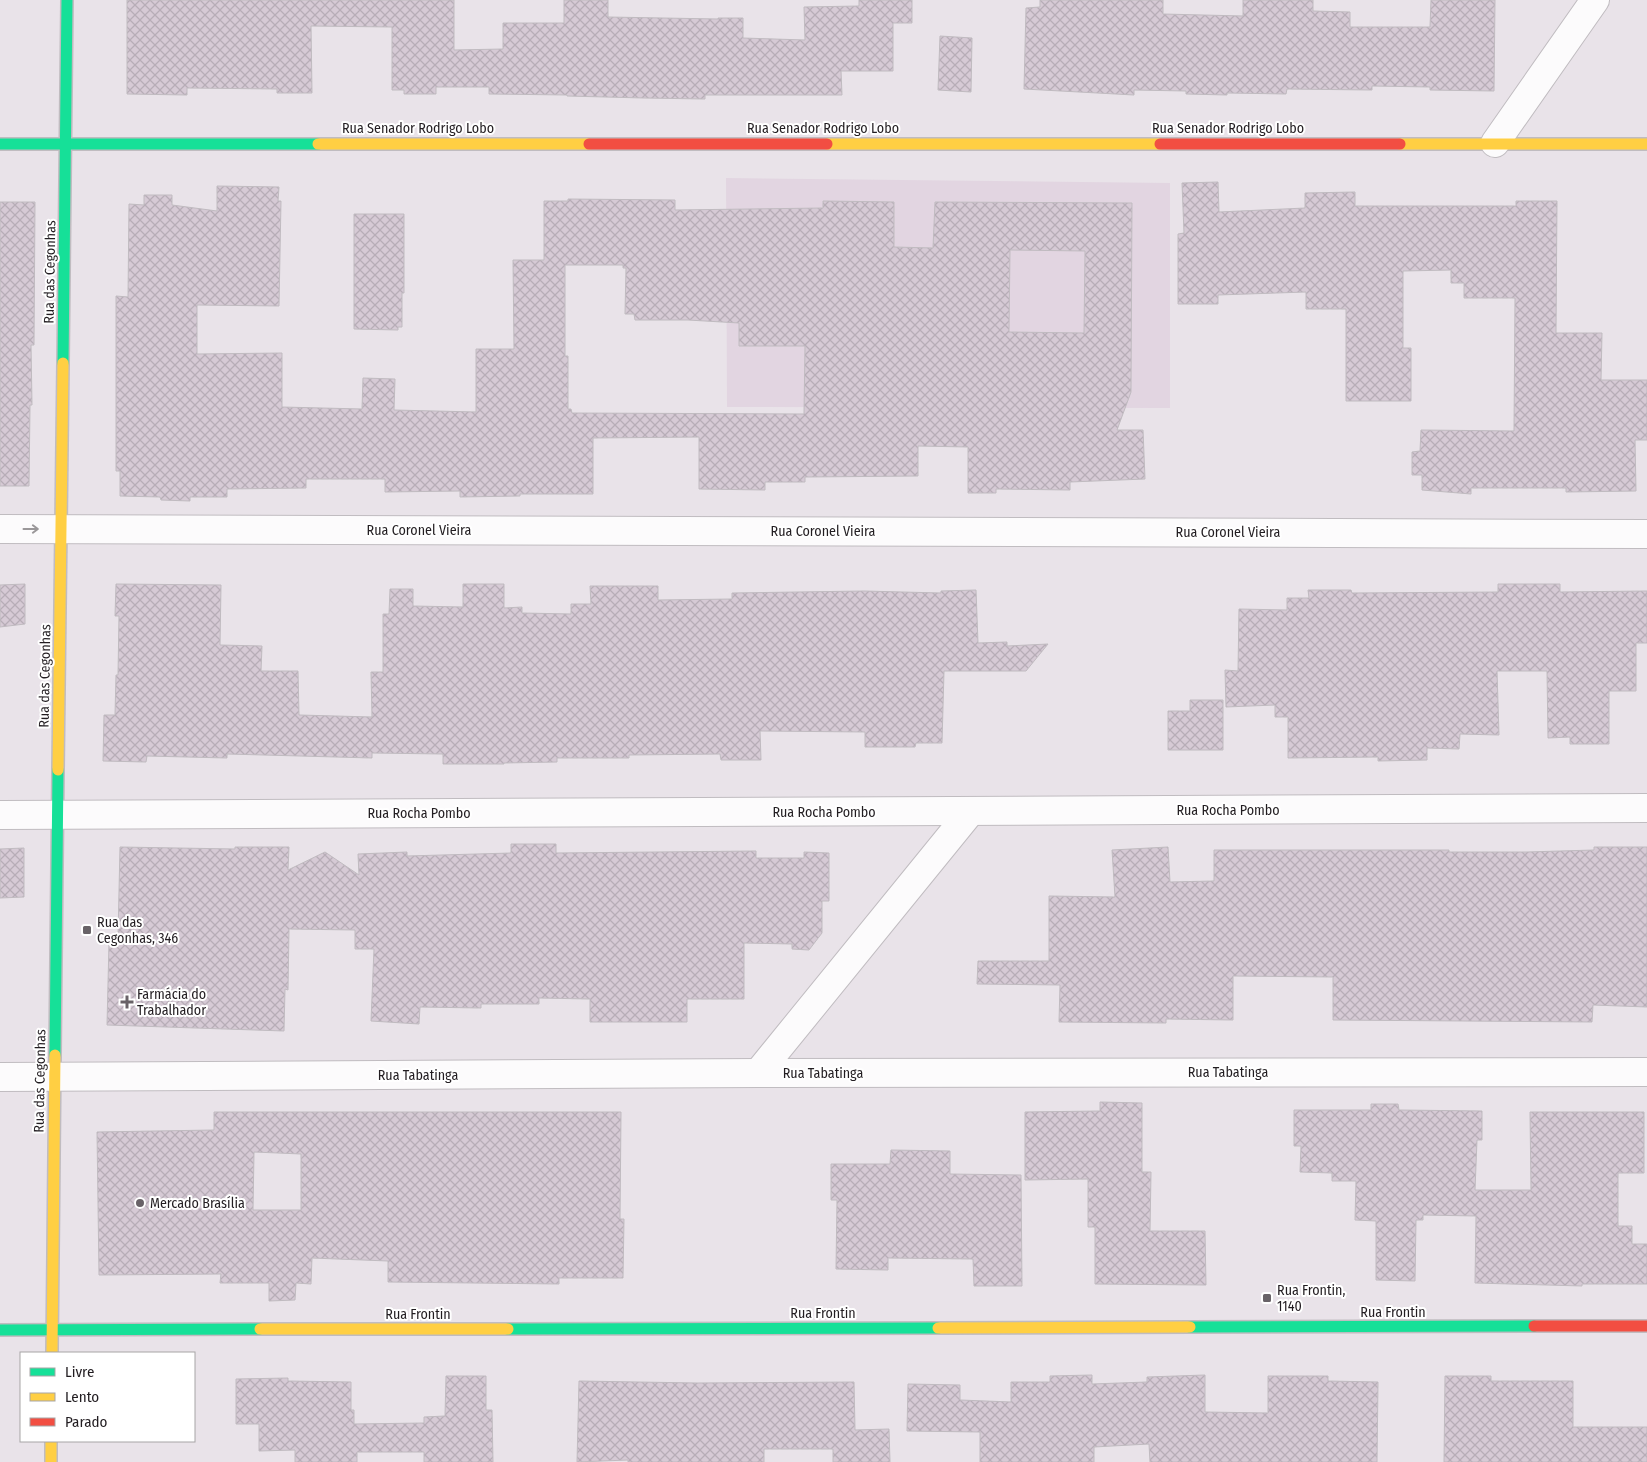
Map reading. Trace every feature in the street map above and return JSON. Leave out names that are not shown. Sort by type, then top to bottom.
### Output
[{"type":"street","name":"Rua das Cegonhas","points":[[52,1352],[66,0]]},
{"type":"street","points":[[1495,143],[1595,0]]},
{"type":"street","name":"Rua Senador Rodrigo Lobo","points":[[0,144],[1647,144]]},
{"type":"street","name":"Rua Coronel Vieira","points":[[0,529],[1647,534]]},
{"type":"street","name":"Rua Rocha Pombo","points":[[0,815],[1647,808]]},
{"type":"street","points":[[758,1073],[971,811]]},
{"type":"street","name":"Rua Tabatinga","points":[[0,1077],[758,1073],[1647,1072]]},
{"type":"street","name":"Rua Frontin","points":[[0,1330],[1647,1326]]},
{"type":"street","points":[[51,1442],[51,1462]]},
{"type":"shaded area","points":[[726,178],[1170,183],[1170,408],[727,407]]},
{"type":"building","points":[[127,0],[454,0],[454,50],[503,49],[503,23],[564,23],[564,0],[608,0],[608,17],[743,18],[743,38],[805,40],[804,7],[859,6],[859,0],[912,0],[912,23],[893,23],[893,71],[841,71],[842,95],[705,95],[705,99],[644,98],[489,94],[489,87],[436,87],[436,94],[404,94],[404,90],[392,90],[392,27],[311,26],[312,93],[277,93],[277,89],[187,88],[187,95],[127,94]]},
{"type":"building","points":[[1040,0],[1163,0],[1163,14],[1243,16],[1243,0],[1313,0],[1313,11],[1350,12],[1350,27],[1430,27],[1431,0],[1495,0],[1494,91],[1430,90],[1430,87],[1372,86],[1372,90],[1287,89],[1286,94],[1227,93],[1227,95],[1186,94],[1186,91],[1134,90],[1134,95],[1024,89],[1026,8],[1040,7]]},
{"type":"building","points":[[940,36],[972,38],[971,92],[938,90]]},
{"type":"building","points":[[1218,182],[1219,212],[1305,208],[1305,193],[1355,192],[1355,206],[1516,206],[1516,201],[1557,201],[1556,333],[1602,333],[1601,380],[1647,380],[1647,440],[1635,440],[1636,491],[1566,492],[1566,488],[1471,488],[1471,494],[1422,490],[1422,475],[1412,475],[1412,452],[1420,451],[1421,430],[1514,431],[1515,298],[1464,298],[1464,283],[1451,283],[1451,270],[1403,271],[1403,348],[1411,348],[1411,401],[1346,401],[1346,309],[1306,309],[1306,292],[1218,295],[1218,304],[1178,304],[1178,234],[1184,233],[1182,183]]},
{"type":"building","points":[[217,186],[279,187],[278,201],[281,201],[279,306],[197,305],[197,354],[282,353],[282,407],[362,409],[363,378],[395,379],[394,410],[476,412],[476,349],[514,349],[513,260],[544,260],[544,201],[568,201],[568,199],[675,200],[675,210],[823,208],[823,201],[894,202],[894,247],[933,248],[935,202],[1132,203],[1131,392],[1117,430],[1143,430],[1145,479],[1070,482],[1070,490],[996,489],[996,493],[968,493],[968,447],[918,446],[918,476],[805,477],[805,482],[765,482],[765,490],[699,489],[699,437],[593,438],[593,494],[520,494],[520,496],[460,497],[460,491],[385,492],[385,479],[306,479],[306,488],[227,489],[227,497],[190,497],[190,501],[161,500],[160,497],[120,496],[120,471],[116,471],[116,296],[128,297],[129,204],[144,205],[144,195],[172,195],[172,205],[217,211]],"holes":[[[1010,250],[1085,251],[1084,333],[1009,332]],[[565,265],[623,265],[623,268],[626,268],[625,314],[634,314],[635,320],[688,320],[739,323],[739,346],[805,346],[804,414],[572,413],[571,409],[568,409],[568,356],[565,356]]]},
{"type":"building","points":[[0,202],[35,202],[34,345],[31,345],[32,405],[30,405],[29,486],[0,486]]},
{"type":"building","points":[[354,214],[404,214],[404,293],[402,293],[402,327],[398,327],[398,330],[354,329]]},
{"type":"building","points":[[25,584],[25,624],[0,627],[0,585]]},
{"type":"building","points":[[116,584],[221,585],[220,645],[262,646],[261,671],[298,671],[299,715],[372,717],[371,672],[383,672],[383,614],[389,614],[390,589],[413,589],[413,606],[463,607],[463,584],[504,584],[504,608],[522,607],[522,613],[571,614],[571,604],[591,604],[590,586],[658,586],[658,600],[732,599],[732,593],[864,591],[941,593],[941,591],[976,590],[978,643],[1007,642],[1007,646],[1048,644],[1026,671],[944,671],[942,743],[916,743],[915,747],[865,747],[865,732],[760,731],[761,760],[721,760],[720,754],[629,755],[629,758],[557,758],[557,762],[443,764],[443,754],[372,753],[372,758],[227,754],[227,758],[147,756],[146,762],[103,761],[104,715],[115,715],[116,675],[118,675],[119,616],[115,616]]},
{"type":"building","points":[[1498,584],[1560,584],[1560,592],[1647,591],[1647,643],[1636,643],[1636,691],[1609,691],[1609,744],[1570,744],[1570,737],[1548,738],[1547,671],[1497,671],[1499,735],[1460,734],[1459,749],[1427,748],[1427,760],[1378,761],[1378,757],[1288,758],[1288,717],[1275,717],[1275,705],[1226,707],[1225,670],[1238,671],[1239,609],[1287,610],[1287,598],[1309,598],[1308,590],[1351,590],[1352,593],[1498,592]]},
{"type":"building","points":[[1190,700],[1223,700],[1223,750],[1168,750],[1168,711],[1190,711]]},
{"type":"building","points":[[511,844],[556,844],[556,853],[756,851],[756,858],[804,858],[804,852],[829,853],[829,901],[822,901],[822,933],[809,950],[792,949],[792,944],[744,943],[744,999],[687,999],[687,1022],[590,1022],[590,999],[539,998],[539,1004],[481,1004],[481,1008],[420,1007],[419,1024],[371,1021],[374,949],[355,949],[355,930],[289,929],[288,990],[285,989],[284,1031],[107,1025],[109,942],[114,942],[114,936],[118,936],[120,847],[235,849],[235,847],[289,847],[288,870],[325,852],[359,875],[358,854],[407,852],[407,856],[511,853]]},
{"type":"building","points":[[1168,847],[1170,882],[1214,881],[1214,850],[1449,850],[1449,852],[1527,852],[1594,850],[1594,847],[1647,847],[1647,1007],[1593,1005],[1592,1022],[1333,1020],[1333,977],[1233,976],[1233,1020],[1166,1019],[1166,1023],[1059,1022],[1060,985],[977,984],[978,961],[1049,961],[1049,896],[1115,897],[1112,850]]},
{"type":"building","points":[[24,848],[24,897],[0,898],[0,849]]},
{"type":"building","points":[[1100,1102],[1142,1103],[1142,1172],[1151,1172],[1150,1231],[1205,1231],[1206,1285],[1095,1284],[1095,1227],[1088,1227],[1088,1179],[1025,1180],[1025,1112],[1100,1111]]},
{"type":"building","points":[[1371,1104],[1398,1104],[1399,1110],[1482,1111],[1482,1140],[1477,1140],[1475,1190],[1531,1190],[1530,1112],[1644,1112],[1644,1173],[1618,1173],[1618,1226],[1632,1226],[1632,1244],[1647,1244],[1647,1284],[1582,1284],[1582,1286],[1475,1283],[1476,1216],[1423,1215],[1423,1220],[1416,1220],[1415,1281],[1376,1280],[1376,1221],[1355,1220],[1356,1181],[1332,1181],[1332,1173],[1300,1172],[1301,1146],[1294,1146],[1294,1110],[1371,1110]]},
{"type":"building","points":[[214,1112],[621,1112],[620,1219],[624,1219],[623,1278],[559,1278],[559,1284],[388,1282],[388,1261],[312,1258],[311,1284],[296,1283],[295,1300],[269,1301],[269,1283],[220,1283],[221,1274],[99,1275],[97,1132],[214,1130]],"holes":[[[254,1152],[301,1154],[301,1210],[253,1210]]]},
{"type":"building","points":[[891,1150],[950,1151],[950,1174],[1021,1175],[1022,1286],[974,1286],[973,1259],[888,1258],[888,1270],[836,1269],[837,1200],[831,1200],[831,1164],[890,1164]]},
{"type":"building","points":[[1092,1375],[1092,1384],[1147,1382],[1147,1377],[1205,1375],[1205,1412],[1268,1413],[1268,1376],[1328,1376],[1328,1381],[1378,1382],[1377,1462],[1150,1462],[1149,1444],[1094,1447],[1094,1462],[980,1462],[980,1432],[907,1431],[908,1384],[960,1385],[960,1400],[1011,1402],[1011,1382],[1050,1382],[1050,1376]]},
{"type":"building","points":[[446,1376],[486,1376],[486,1410],[492,1410],[493,1462],[424,1462],[424,1452],[357,1452],[357,1462],[295,1462],[295,1450],[259,1451],[259,1424],[236,1424],[236,1379],[288,1378],[288,1381],[351,1382],[351,1410],[354,1410],[354,1424],[424,1423],[424,1417],[445,1416]]},
{"type":"building","points":[[1445,1376],[1491,1376],[1491,1381],[1573,1381],[1573,1427],[1647,1427],[1647,1462],[1444,1462]]},
{"type":"building","points":[[579,1381],[697,1383],[854,1382],[855,1430],[889,1429],[890,1462],[833,1462],[833,1449],[764,1449],[764,1462],[628,1462],[628,1460],[577,1462]]},
{"type":"traffic: fast","points":[[63,363],[67,0]]},
{"type":"traffic: fast","points":[[0,144],[318,144]]},
{"type":"traffic: fast","points":[[55,1055],[58,770]]},
{"type":"traffic: fast","points":[[1190,1327],[1534,1326]]},
{"type":"traffic: fast","points":[[508,1329],[938,1328]]},
{"type":"traffic: fast","points":[[0,1330],[260,1329]]},
{"type":"traffic: slow","points":[[318,144],[589,144]]},
{"type":"traffic: slow","points":[[827,144],[1160,144]]},
{"type":"traffic: slow","points":[[1400,144],[1647,144]]},
{"type":"traffic: slow","points":[[58,770],[63,363]]},
{"type":"traffic: slow","points":[[52,1352],[55,1055]]},
{"type":"traffic: slow","points":[[938,1328],[1190,1327]]},
{"type":"traffic: slow","points":[[260,1329],[508,1329]]},
{"type":"traffic: slow","points":[[51,1442],[51,1462]]},
{"type":"traffic: jam","points":[[589,144],[827,144]]},
{"type":"traffic: jam","points":[[1160,144],[1400,144]]},
{"type":"traffic: jam","points":[[1534,1326],[1647,1326]]},
{"type":"place","name":"Rua das Cegonhas, 346","points":[[87,930]]},
{"type":"place","name":"Farmácia do Trabalhador","points":[[127,1002]]},
{"type":"place","name":"Mercado Brasília","points":[[140,1203]]},
{"type":"place","name":"Rua Frontin, 1140","points":[[1267,1298]]}]
